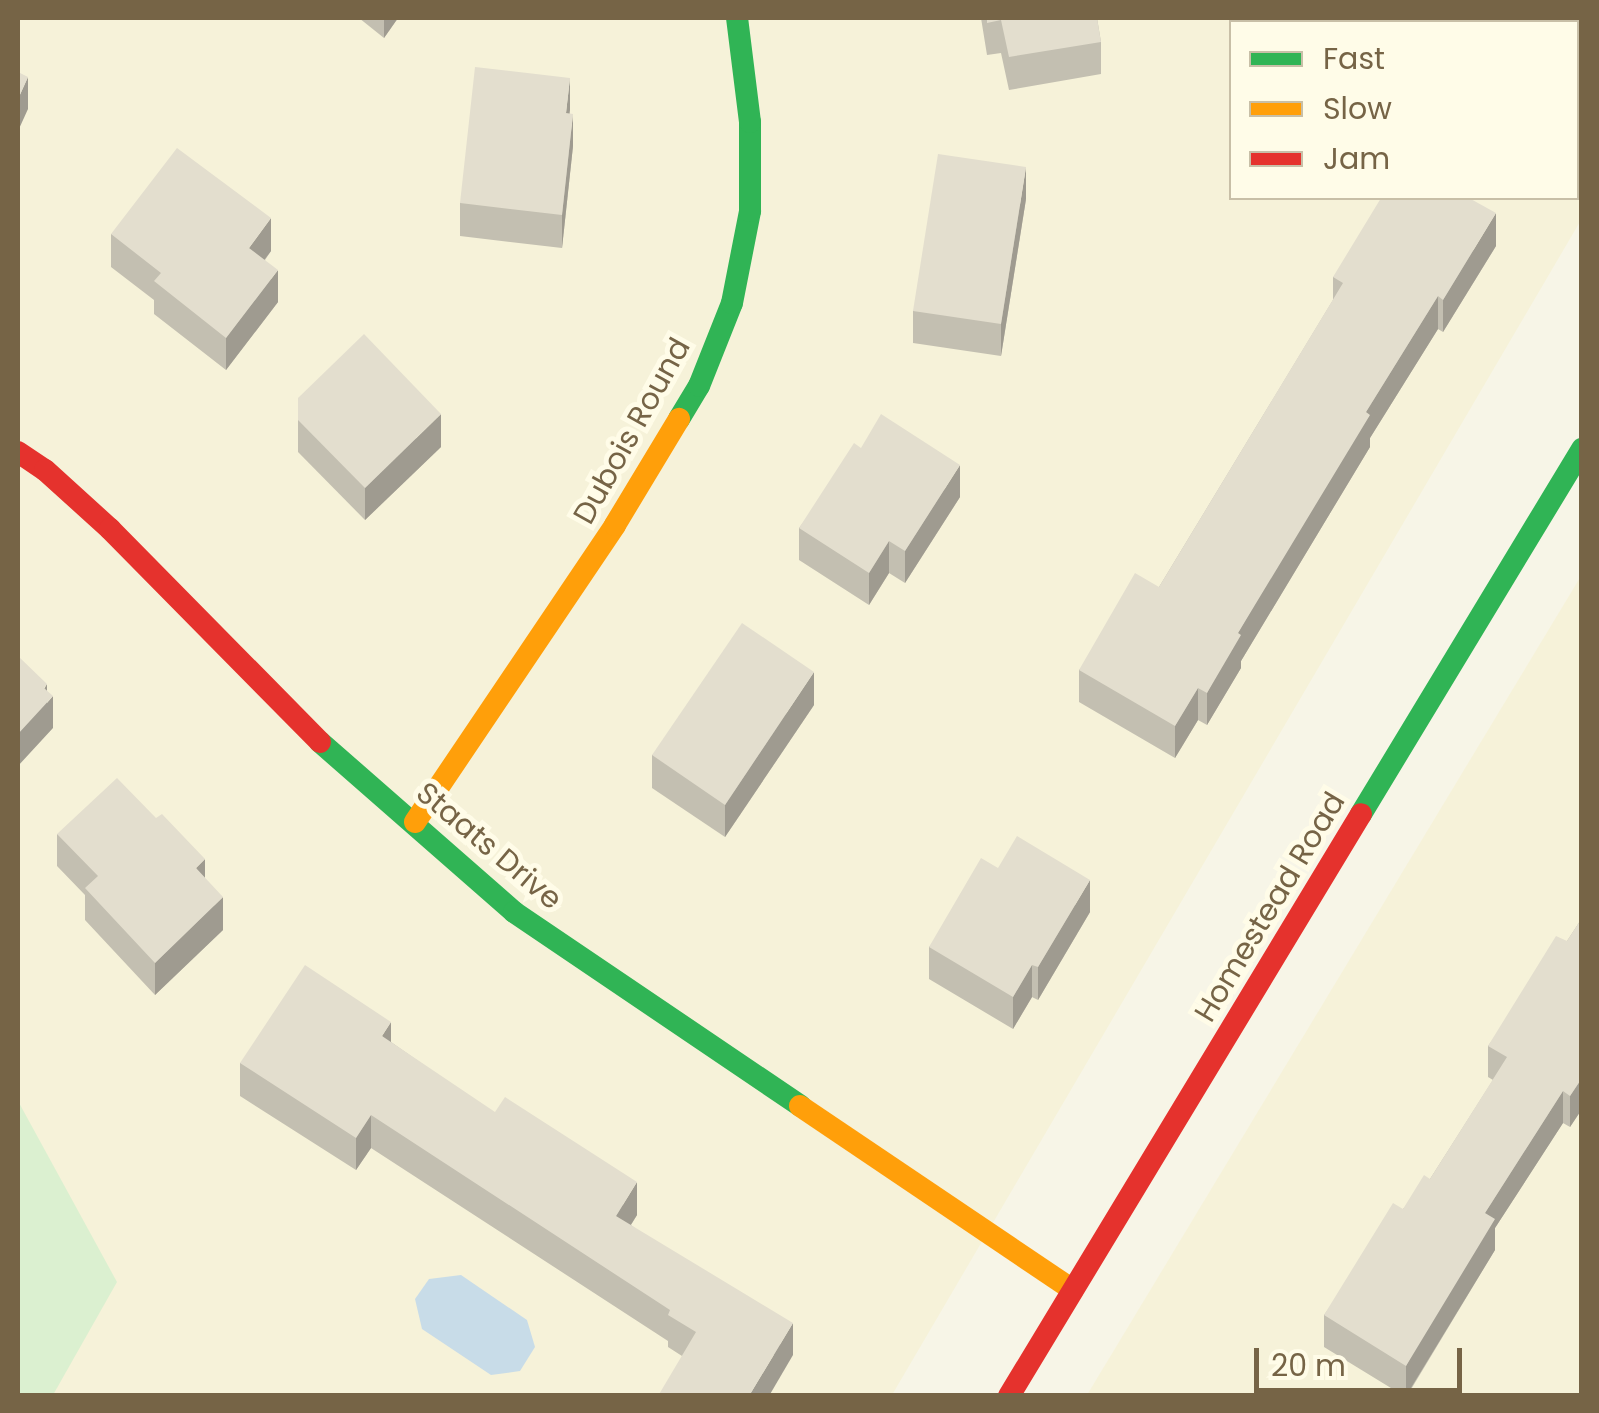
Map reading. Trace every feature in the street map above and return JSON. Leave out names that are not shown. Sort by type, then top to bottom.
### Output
[{"type":"street","name":"Dubois Round","points":[[414,822],[615,525],[698,386],[719,336],[732,303],[750,212],[750,122],[736,18]]},
{"type":"street","name":"Homestead Road","points":[[1009,1396],[1582,449]]},
{"type":"street","name":"Staats Drive","points":[[18,452],[46,470],[110,530],[243,668],[514,912],[1073,1290]]},
{"type":"shaded area","points":[[18,18],[1581,18],[1581,220],[892,1395],[18,1395]]},
{"type":"shaded area","points":[[1581,576],[1581,1395],[1087,1395]]},
{"type":"green space","points":[[18,1101],[117,1282],[53,1395],[18,1395]]},
{"type":"water","points":[[461,1275],[527,1320],[535,1347],[520,1371],[491,1375],[422,1329],[415,1299],[429,1279]]},
{"type":"building","points":[[987,18],[1097,18],[1101,42],[1009,57],[1001,20],[987,23]]},
{"type":"building","points":[[1582,18],[1582,34],[1579,38],[1579,20],[1462,20]]},
{"type":"building","points":[[475,67],[570,78],[566,113],[573,114],[562,215],[460,203]]},
{"type":"building","points":[[18,72],[28,77],[18,99]]},
{"type":"building","points":[[177,148],[271,218],[249,248],[278,270],[226,338],[154,281],[161,273],[111,234]]},
{"type":"building","points":[[938,154],[1026,167],[1001,324],[913,311]]},
{"type":"building","points":[[1380,200],[1473,200],[1496,213],[1443,300],[1438,296],[1366,412],[1370,415],[1238,633],[1241,635],[1207,693],[1198,688],[1175,726],[1079,670],[1135,573],[1159,587],[1343,283],[1333,277]]},
{"type":"building","points":[[364,334],[441,414],[365,488],[298,420],[298,398]]},
{"type":"building","points":[[881,414],[960,465],[905,551],[889,541],[869,573],[799,528],[854,443],[861,448]]},
{"type":"building","points":[[742,623],[814,672],[725,805],[652,755]]},
{"type":"building","points":[[18,656],[47,684],[44,688],[53,696],[18,734]]},
{"type":"building","points":[[117,778],[156,818],[162,814],[205,859],[196,868],[223,897],[155,963],[85,888],[98,876],[57,834]]},
{"type":"building","points":[[1017,836],[1090,880],[1038,967],[1032,965],[1013,997],[929,947],[981,858],[998,868]]},
{"type":"building","points":[[1582,918],[1582,1078],[1570,1096],[1563,1091],[1485,1213],[1495,1219],[1406,1366],[1324,1315],[1393,1203],[1403,1209],[1424,1175],[1430,1179],[1507,1057],[1488,1046],[1556,936],[1567,941]]},
{"type":"building","points":[[305,965],[391,1022],[382,1036],[495,1112],[505,1097],[637,1182],[616,1216],[793,1323],[749,1396],[658,1396],[696,1332],[668,1315],[670,1310],[371,1115],[356,1138],[240,1063]]},
{"type":"traffic: fast","points":[[679,419],[699,386],[732,303],[750,211],[750,122],[737,18]]},
{"type":"traffic: fast","points":[[1361,814],[1582,449]]},
{"type":"traffic: fast","points":[[320,742],[514,912],[800,1106]]},
{"type":"traffic: slow","points":[[415,822],[615,525],[679,419]]},
{"type":"traffic: slow","points":[[800,1106],[1073,1290]]},
{"type":"traffic: jam","points":[[18,452],[45,470],[110,529],[320,742]]},
{"type":"traffic: jam","points":[[1009,1396],[1361,814]]}]
